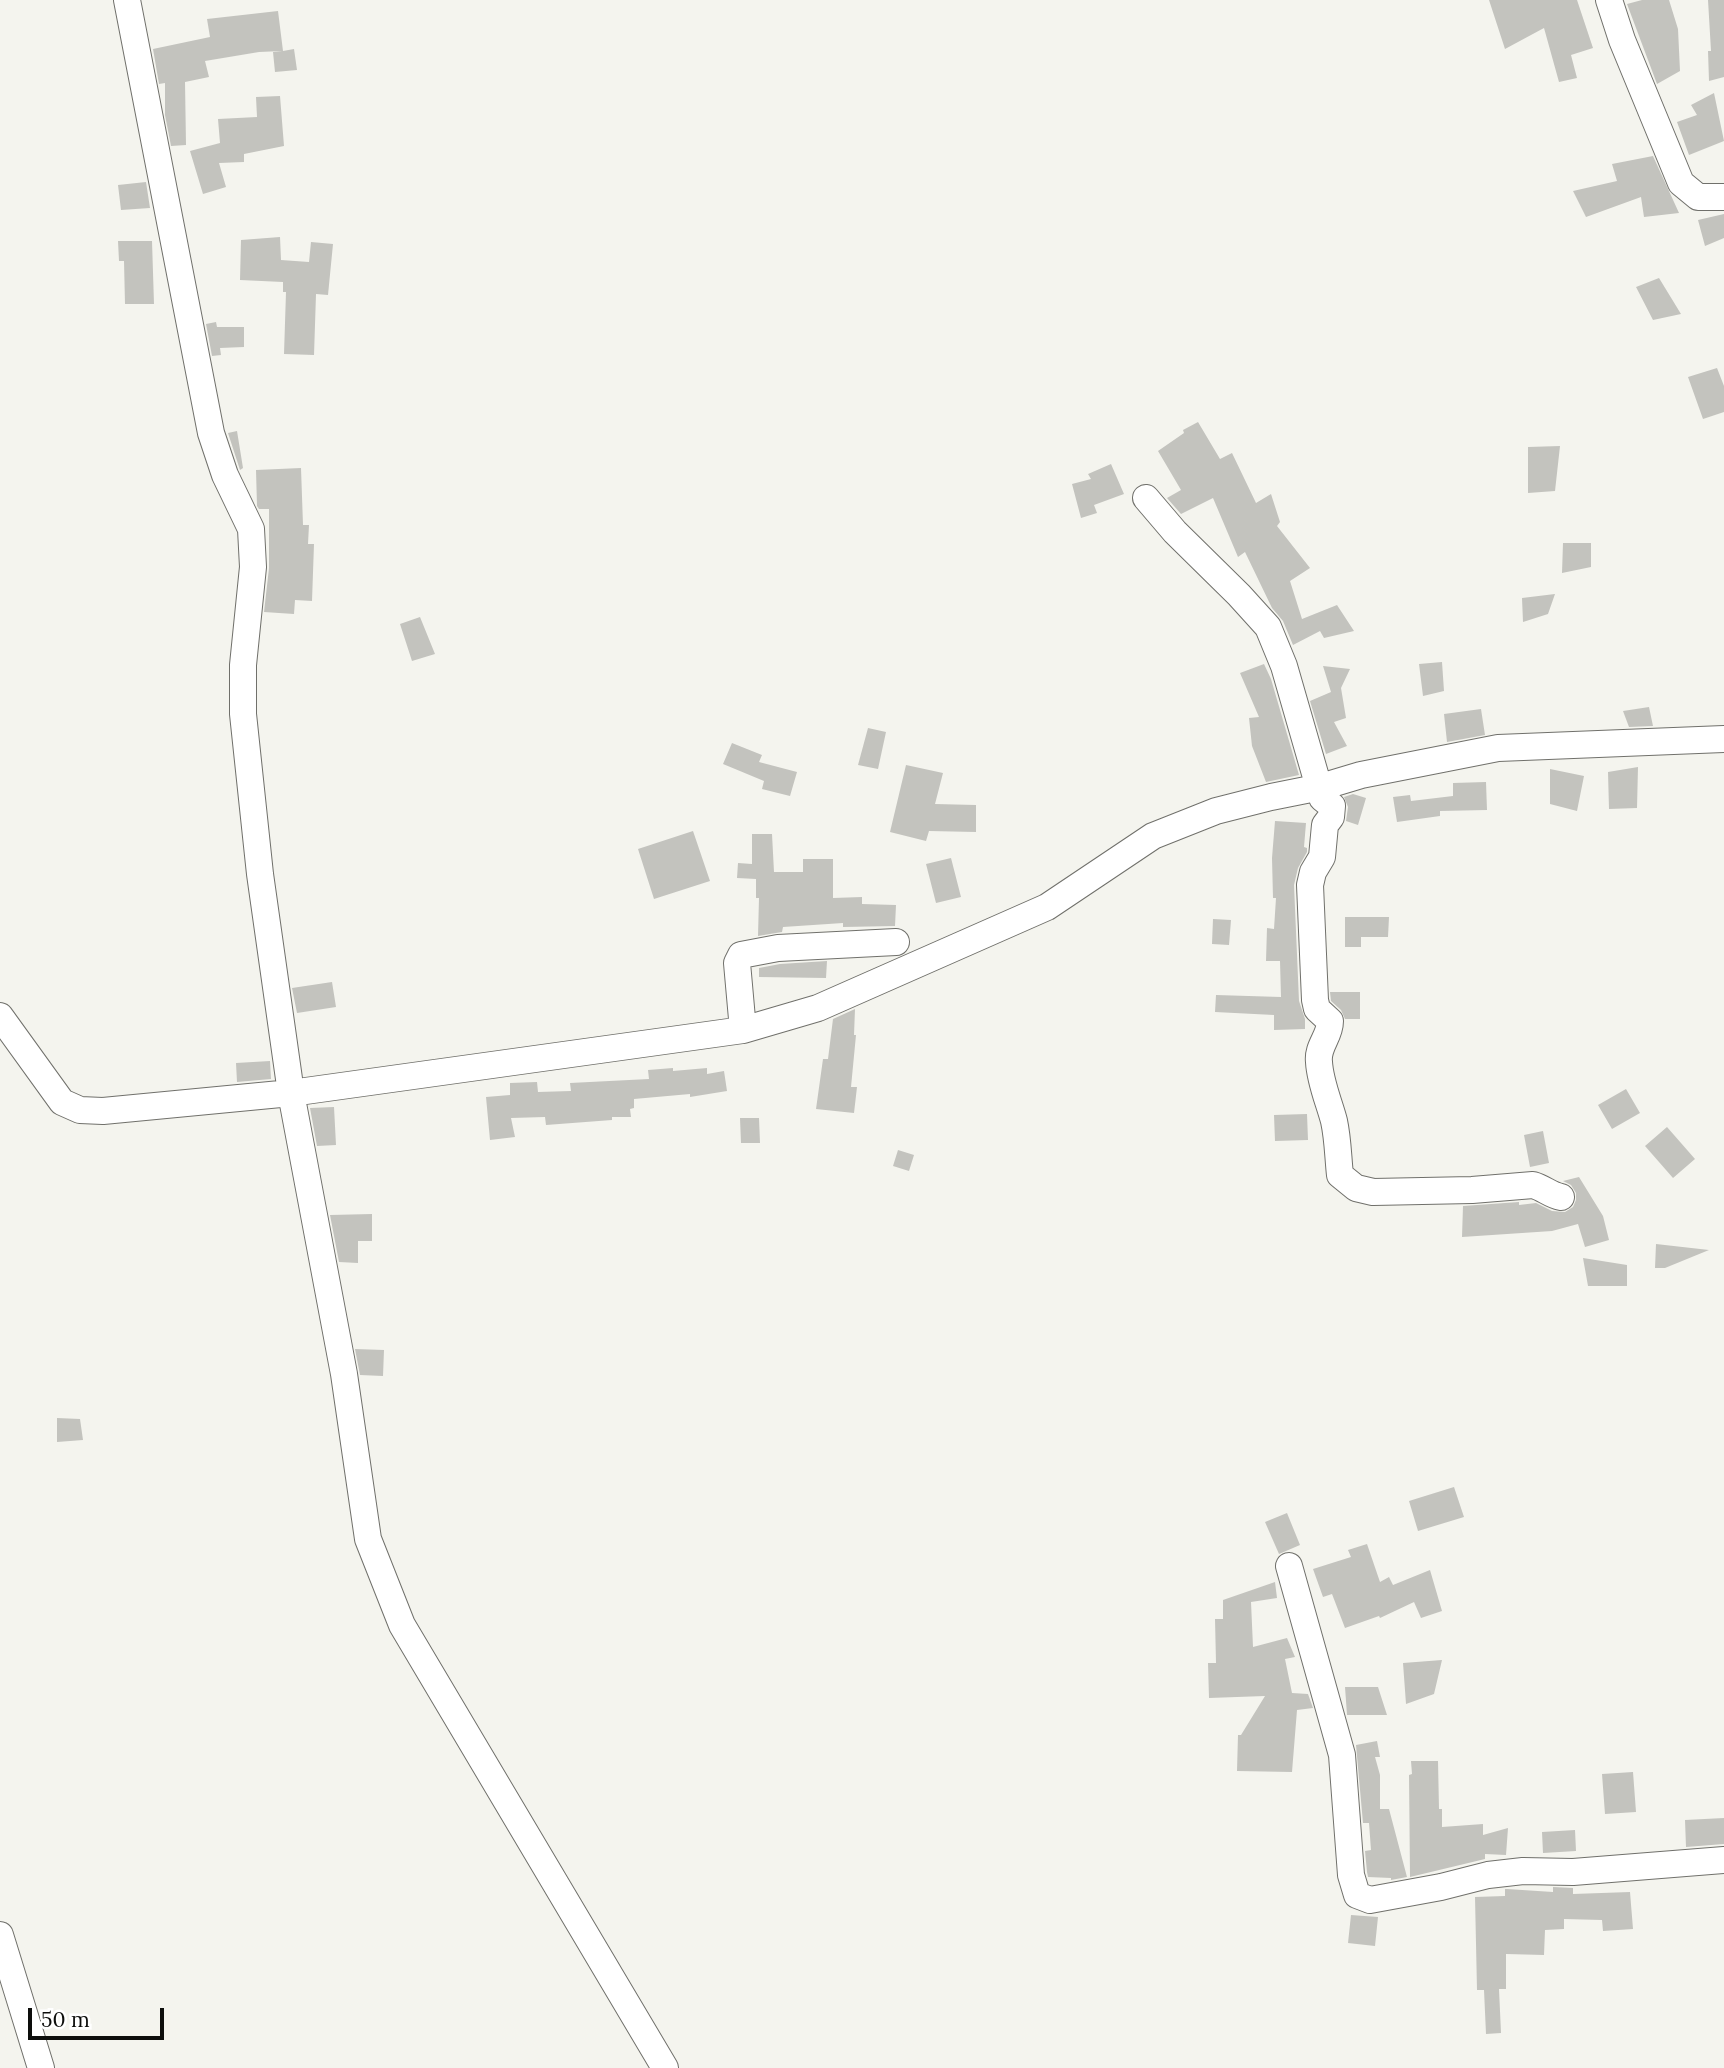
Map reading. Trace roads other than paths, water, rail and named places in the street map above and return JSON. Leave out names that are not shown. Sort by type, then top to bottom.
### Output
[{"type":"street","points":[[127,0],[211,433],[225,475],[251,529],[253,567],[243,665],[243,714],[260,874],[291,1093],[344,1374],[368,1539],[402,1625],[665,2068]]},
{"type":"street","points":[[1609,0],[1622,40],[1681,183],[1698,197],[1724,197]]},
{"type":"street","points":[[1146,498],[1175,533],[1240,595],[1268,627],[1284,666],[1322,798],[1332,806],[1325,825],[1322,857],[1311,875],[1312,960],[1317,1010],[1330,1021],[1329,1033],[1320,1046],[1319,1065],[1339,1149],[1340,1175],[1356,1188],[1373,1192],[1472,1190],[1533,1185],[1551,1195],[1561,1197]]},
{"type":"street","points":[[0,1016],[62,1102],[80,1110],[103,1111],[291,1093],[743,1030],[818,1008],[1047,907],[1153,836],[1216,811],[1361,775],[1498,748],[1724,740]]},
{"type":"street","points":[[743,1030],[737,963],[741,955],[778,948],[896,942]]},
{"type":"street","points":[[1289,1566],[1342,1755],[1351,1875],[1353,1887],[1361,1898],[1391,1898],[1488,1875],[1523,1871],[1573,1872],[1724,1860]]},
{"type":"street","points":[[0,1935],[41,2068]]}]
